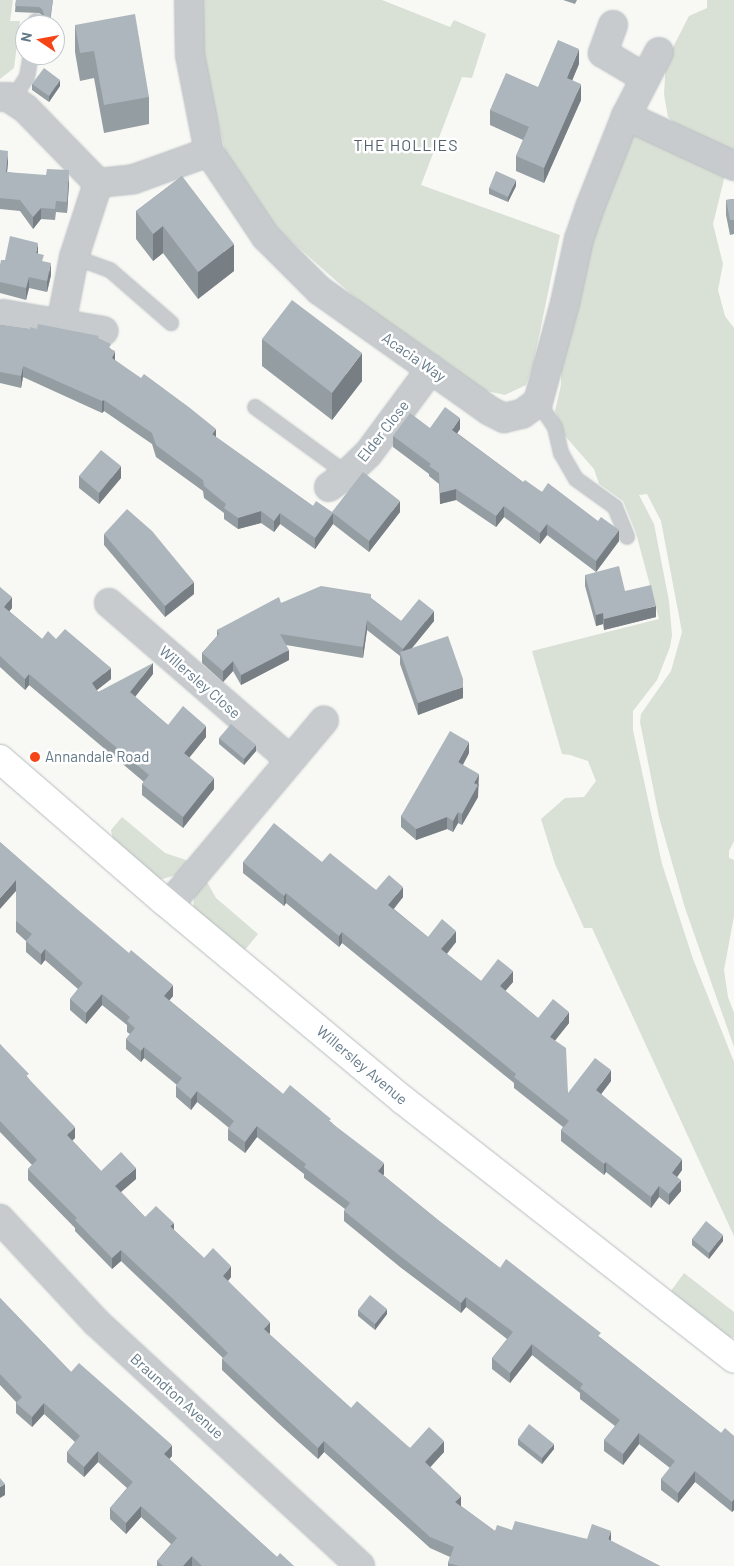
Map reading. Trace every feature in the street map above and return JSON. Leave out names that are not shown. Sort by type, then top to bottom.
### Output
[{"type":"street","name":"Acacia Way","points":[[189,0],[190,55],[208,152],[266,238],[319,290],[490,411],[504,418],[522,414],[538,402]]},
{"type":"street","points":[[613,25],[603,53],[645,78]]},
{"type":"street","points":[[538,402],[565,303],[579,238],[626,116],[659,52]]},
{"type":"street","points":[[6,98],[24,108],[98,184]]},
{"type":"street","points":[[626,116],[734,166]]},
{"type":"street","points":[[98,184],[134,179],[208,152]]},
{"type":"street","points":[[61,324],[74,257],[98,184]]},
{"type":"street","points":[[3,314],[104,332]]},
{"type":"street","name":"Elder Close","points":[[338,480],[368,454],[431,369]]},
{"type":"street","name":"Willersley Close","points":[[109,603],[290,760]]},
{"type":"street","points":[[169,905],[324,720]]},
{"type":"street","name":"Willersley Avenue","points":[[0,759],[169,905],[403,1100],[734,1359]]},
{"type":"street","name":"Braundton Avenue","points":[[0,1219],[96,1322],[360,1566]]},
{"type":"lane","points":[[6,98],[27,76],[29,65]]},
{"type":"lane","points":[[74,257],[110,270],[171,323]]},
{"type":"lane","points":[[538,402],[554,427],[561,453],[576,479],[616,507],[628,537]]},
{"type":"lane","points":[[256,407],[338,480]]},
{"type":"shaded area","points":[[0,0],[13,0],[10,21],[15,21],[14,68],[0,79]]},
{"type":"shaded area","points":[[198,0],[382,0],[450,27],[454,20],[486,34],[472,78],[462,77],[421,185],[560,235],[533,365],[526,385],[505,395],[482,390],[368,309],[272,224],[227,158],[201,56]]},
{"type":"shaded area","points":[[707,0],[734,0],[734,154],[682,131],[668,117],[664,94],[666,61],[689,16],[707,8]]},
{"type":"shaded area","points":[[630,132],[726,171],[713,224],[723,264],[718,290],[725,316],[734,328],[734,841],[729,851],[729,858],[734,860],[734,916],[724,970],[728,997],[734,1013],[734,1047],[685,908],[659,817],[640,722],[641,714],[671,671],[682,632],[661,521],[647,494],[639,495],[654,524],[669,601],[672,635],[670,647],[657,680],[633,711],[633,730],[662,864],[693,959],[734,1062],[734,1236],[592,928],[584,928],[555,864],[541,819],[565,798],[584,797],[596,781],[588,761],[562,754],[532,651],[659,619],[636,533],[623,501],[599,484],[594,469],[565,436],[555,411],[561,385],[561,351],[587,242]]},
{"type":"shaded area","points":[[122,817],[165,853],[186,860],[190,864],[176,875],[159,880],[113,840],[111,830]]},
{"type":"shaded area","points":[[203,875],[216,898],[258,934],[244,951],[193,908],[195,888]]},
{"type":"shaded area","points":[[684,1273],[734,1312],[734,1338],[729,1337],[671,1291]]},
{"type":"building","points":[[16,0],[53,0],[50,15],[44,15],[39,7],[15,6]]},
{"type":"building","points":[[135,14],[149,97],[104,105],[94,51],[80,53],[75,25]]},
{"type":"building","points":[[558,40],[579,49],[567,78],[581,84],[544,168],[516,156],[529,127],[490,110],[506,73],[538,87]]},
{"type":"building","points":[[44,68],[60,80],[49,96],[32,84]]},
{"type":"building","points":[[0,150],[8,151],[6,172],[46,175],[47,169],[69,170],[67,202],[56,201],[55,209],[41,208],[33,217],[20,200],[0,198]]},
{"type":"building","points":[[496,171],[516,180],[508,197],[489,188]]},
{"type":"building","points":[[182,176],[234,244],[198,272],[163,226],[153,234],[136,211]]},
{"type":"building","points":[[734,199],[734,220],[730,220],[726,200]]},
{"type":"building","points":[[10,236],[38,243],[36,253],[44,255],[42,261],[51,263],[47,281],[29,277],[26,288],[0,282],[1,260],[5,260]]},
{"type":"building","points":[[292,300],[362,353],[332,393],[262,339]]},
{"type":"building","points":[[38,324],[99,336],[98,338],[111,344],[109,348],[115,351],[112,358],[141,378],[144,374],[216,429],[212,434],[313,506],[316,501],[332,512],[363,472],[400,501],[369,541],[333,513],[315,538],[280,513],[274,521],[261,511],[238,518],[224,508],[226,504],[204,486],[203,480],[156,445],[152,433],[104,400],[102,401],[23,366],[21,376],[0,372],[0,325],[37,329]]},
{"type":"building","points":[[445,407],[460,418],[452,430],[523,482],[525,480],[542,492],[548,483],[598,521],[601,517],[619,530],[596,561],[547,524],[540,533],[504,506],[496,516],[456,489],[440,493],[439,473],[429,466],[431,464],[393,436],[410,413],[430,428]]},
{"type":"building","points":[[101,450],[121,466],[99,493],[79,476]]},
{"type":"building","points":[[127,509],[152,531],[194,582],[165,606],[104,534]]},
{"type":"building","points":[[619,566],[625,591],[651,585],[656,606],[604,619],[603,613],[596,615],[585,575]]},
{"type":"building","points":[[321,586],[371,594],[371,598],[401,621],[419,599],[434,611],[403,649],[367,620],[363,647],[280,634],[289,650],[241,675],[233,661],[223,671],[202,653],[219,634],[217,630],[279,597],[281,603]]},
{"type":"building","points":[[0,587],[12,597],[4,607],[42,639],[48,631],[56,639],[65,629],[111,668],[92,683],[98,692],[153,663],[130,692],[168,725],[183,706],[206,726],[184,753],[214,778],[183,817],[142,784],[149,775],[29,674],[25,679],[0,656]]},
{"type":"building","points":[[448,636],[463,679],[463,687],[418,703],[400,652]]},
{"type":"building","points":[[231,724],[256,745],[244,759],[219,738]]},
{"type":"building","points":[[450,731],[469,742],[458,762],[479,774],[474,783],[478,785],[462,814],[458,812],[453,821],[447,817],[416,829],[401,816]]},
{"type":"building","points":[[274,823],[322,862],[330,853],[376,890],[389,875],[403,887],[388,905],[428,937],[442,919],[456,931],[441,949],[481,981],[498,959],[513,971],[500,986],[538,1018],[553,999],[569,1012],[550,1037],[566,1048],[568,1093],[595,1058],[611,1070],[596,1090],[682,1159],[672,1173],[681,1180],[669,1194],[659,1186],[651,1197],[606,1162],[604,1164],[561,1130],[569,1121],[514,1077],[516,1074],[342,932],[339,936],[286,893],[284,896],[243,862]]},
{"type":"building","points":[[0,842],[129,953],[131,950],[173,985],[164,996],[283,1094],[290,1085],[331,1119],[329,1121],[384,1163],[378,1171],[438,1220],[500,1268],[506,1259],[601,1333],[598,1336],[721,1433],[725,1428],[734,1436],[734,1499],[732,1502],[695,1471],[678,1493],[661,1479],[675,1461],[639,1433],[623,1454],[604,1440],[620,1420],[580,1388],[583,1384],[532,1344],[510,1373],[492,1358],[513,1332],[466,1297],[461,1303],[344,1211],[350,1203],[304,1167],[306,1164],[257,1126],[245,1142],[228,1129],[234,1121],[197,1091],[191,1099],[176,1086],[182,1078],[144,1047],[141,1051],[126,1039],[135,1028],[127,1021],[130,1017],[102,994],[86,1013],[70,999],[83,983],[45,949],[41,954],[26,941],[32,934],[16,921],[16,880],[0,898]]},
{"type":"building","points":[[0,1044],[29,1074],[26,1076],[75,1127],[67,1135],[101,1171],[121,1152],[136,1168],[115,1186],[145,1217],[156,1206],[174,1223],[170,1226],[204,1258],[213,1248],[231,1266],[223,1276],[270,1322],[264,1329],[351,1408],[357,1401],[410,1448],[429,1427],[444,1441],[425,1462],[461,1496],[455,1502],[495,1531],[497,1525],[512,1530],[515,1521],[587,1539],[592,1524],[611,1531],[608,1539],[660,1566],[459,1566],[448,1563],[454,1547],[430,1537],[324,1441],[318,1448],[222,1359],[228,1353],[172,1298],[121,1250],[112,1258],[75,1220],[77,1218],[28,1169],[37,1160],[0,1121]]},
{"type":"building","points":[[706,1221],[723,1235],[709,1253],[692,1239]]},
{"type":"building","points":[[370,1295],[387,1309],[375,1324],[358,1310]]},
{"type":"building","points":[[0,1298],[71,1372],[79,1363],[172,1445],[164,1454],[277,1557],[280,1553],[294,1566],[202,1566],[192,1556],[183,1566],[163,1566],[157,1561],[177,1538],[141,1506],[126,1523],[110,1508],[133,1482],[98,1451],[84,1467],[67,1452],[80,1436],[44,1403],[32,1417],[16,1403],[22,1397],[0,1374]]},
{"type":"building","points":[[529,1424],[554,1444],[542,1458],[518,1439]]},
{"type":"building","points":[[0,1478],[5,1484],[0,1487]]},
{"type":"place","name":"Annandale Road","points":[[35,757]]},
{"type":"district","name":"THE HOLLIES","points":[[406,145]]}]
